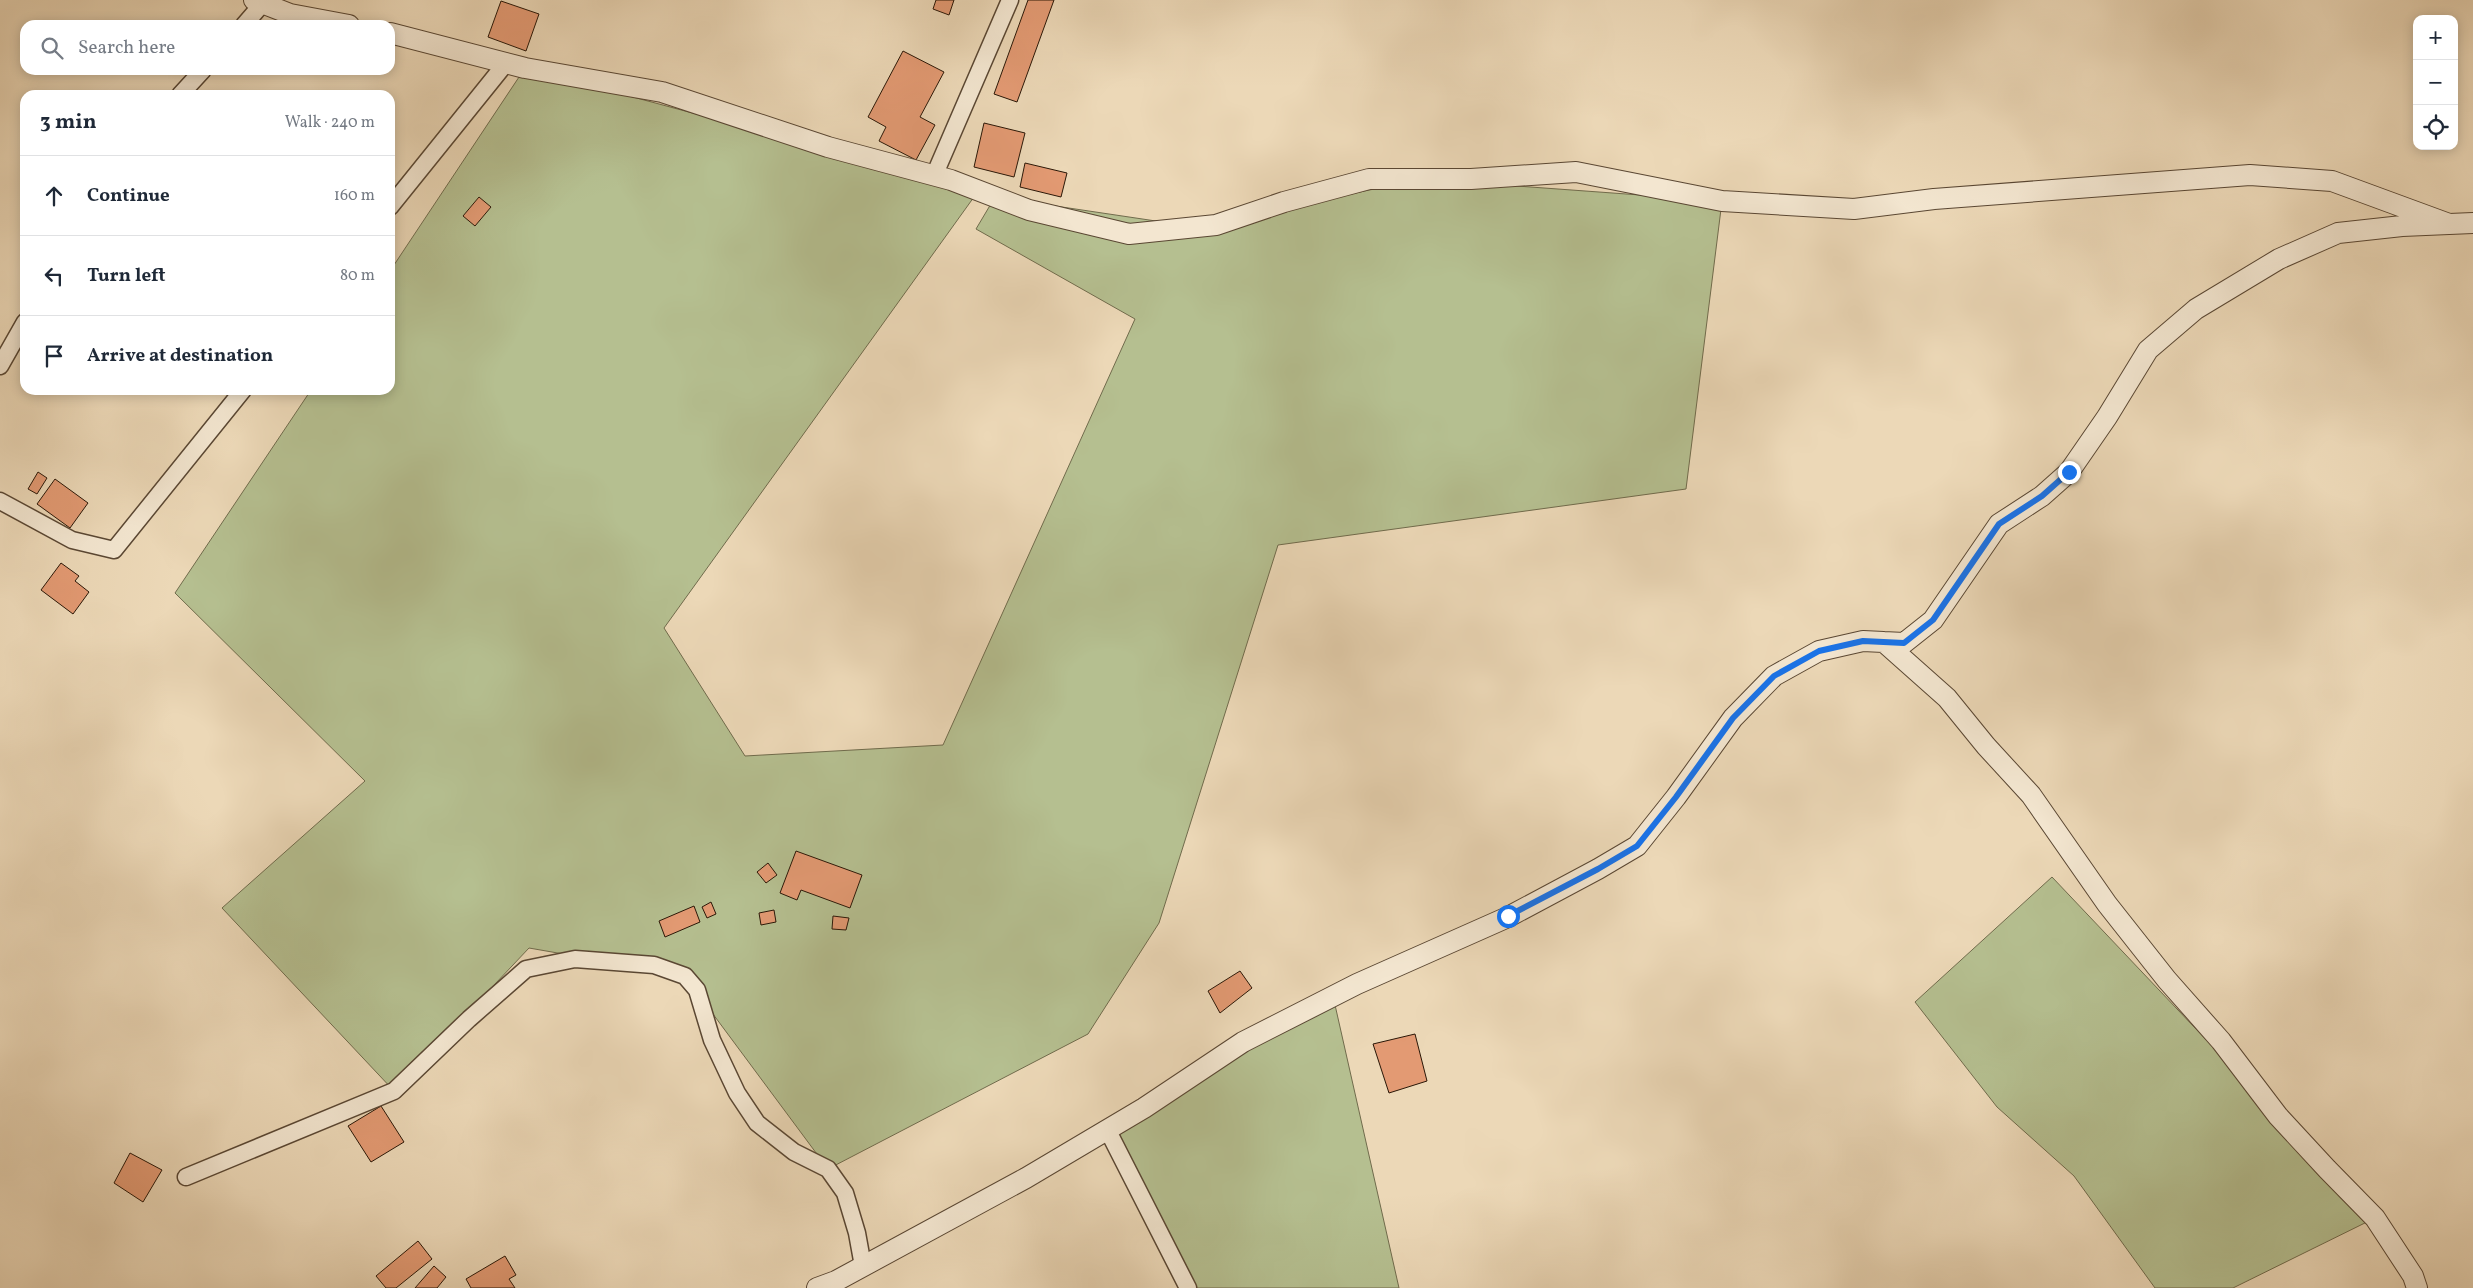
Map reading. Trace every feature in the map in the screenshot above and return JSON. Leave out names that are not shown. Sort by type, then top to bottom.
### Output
[{"type":"street","points":[[934,176],[1010,0]]},
{"type":"street","points":[[247,20],[259,2],[290,14],[322,20]]},
{"type":"street","points":[[395,34],[525,68],[662,92],[828,147],[934,176],[1029,210],[1129,234],[1216,225],[1284,202],[1369,179],[1471,179],[1576,172],[1722,201],[1854,209],[1953,197],[2250,175],[2332,181],[2449,224]]},
{"type":"street","points":[[395,201],[506,63]]},
{"type":"street","points":[[184,90],[198,75]]},
{"type":"street","points":[[818,1288],[863,1266],[1026,1178],[1243,1042],[1358,984],[1508,916],[1598,869],[1637,846],[1676,797],[1733,718],[1774,676],[1819,651],[1863,641],[1904,643],[1933,620],[1999,524],[2042,496],[2069,472],[2107,417],[2148,350],[2196,309],[2279,259],[2338,233],[2473,223]]},
{"type":"street","points":[[0,366],[20,331]]},
{"type":"street","points":[[0,501],[72,540],[114,550],[239,395]]},
{"type":"street","points":[[1884,642],[1947,698],[1986,746],[2031,794],[2107,904],[2167,980],[2221,1041],[2278,1116],[2375,1218],[2413,1276],[2417,1288]]},
{"type":"street","points":[[186,1177],[394,1091],[469,1019],[526,969],[575,959],[654,965],[685,976],[697,990],[712,1040],[737,1094],[757,1123],[794,1152],[828,1169],[845,1193],[857,1233],[863,1266]]},
{"type":"street","points":[[1107,1129],[1188,1288]]},
{"type":"green space","points":[[525,68],[979,190],[664,628],[745,756],[943,745],[1135,319],[976,229],[995,197],[1196,227],[1421,179],[1722,201],[1686,489],[1278,545],[1159,923],[1088,1034],[828,1169],[684,975],[529,948],[394,1091],[222,908],[365,781],[175,593],[308,395],[395,395],[395,263]]},
{"type":"green space","points":[[2052,877],[2375,1218],[2233,1288],[2155,1288],[2074,1176],[1997,1107],[1915,1002]]},
{"type":"green space","points":[[1333,996],[1399,1288],[1189,1288],[1107,1129]]},
{"type":"building","points":[[936,0],[954,0],[949,15],[933,9]]},
{"type":"building","points":[[1028,0],[1054,0],[1017,102],[994,94]]},
{"type":"building","points":[[501,1],[539,14],[526,51],[488,37]]},
{"type":"building","points":[[903,51],[944,72],[920,117],[935,125],[916,160],[879,141],[886,127],[868,117]]},
{"type":"building","points":[[984,123],[1025,133],[1014,177],[974,167]]},
{"type":"building","points":[[1025,163],[1067,173],[1061,197],[1020,187]]},
{"type":"building","points":[[479,197],[491,207],[475,226],[463,216]]},
{"type":"building","points":[[38,472],[47,478],[37,494],[28,489]]},
{"type":"building","points":[[55,479],[88,503],[70,528],[37,504]]},
{"type":"building","points":[[61,563],[79,576],[75,581],[89,592],[73,614],[41,590]]},
{"type":"building","points":[[796,851],[862,875],[850,908],[801,890],[797,900],[780,893]]},
{"type":"building","points":[[768,863],[777,875],[766,883],[757,872]]},
{"type":"building","points":[[711,902],[716,914],[707,918],[702,907]]},
{"type":"building","points":[[694,906],[700,922],[665,937],[659,921]]},
{"type":"building","points":[[774,910],[776,922],[761,925],[759,913]]},
{"type":"building","points":[[833,916],[849,918],[846,930],[832,929]]},
{"type":"building","points":[[1240,971],[1252,988],[1220,1013],[1208,991]]},
{"type":"building","points":[[1415,1034],[1427,1081],[1389,1093],[1373,1044]]},
{"type":"building","points":[[381,1106],[404,1142],[371,1162],[348,1126]]},
{"type":"building","points":[[130,1153],[162,1170],[143,1202],[114,1183]]},
{"type":"building","points":[[418,1241],[432,1259],[396,1288],[386,1288],[376,1276]]},
{"type":"building","points":[[505,1256],[516,1275],[509,1279],[515,1288],[471,1288],[466,1279]]},
{"type":"building","points":[[434,1266],[446,1277],[437,1288],[415,1288]]},
{"type":"route","points":[[1508,916],[1598,869],[1637,846],[1676,797],[1733,718],[1774,676],[1819,651],[1863,641],[1904,643],[1933,620],[1999,524],[2042,496],[2069,472]]}]
